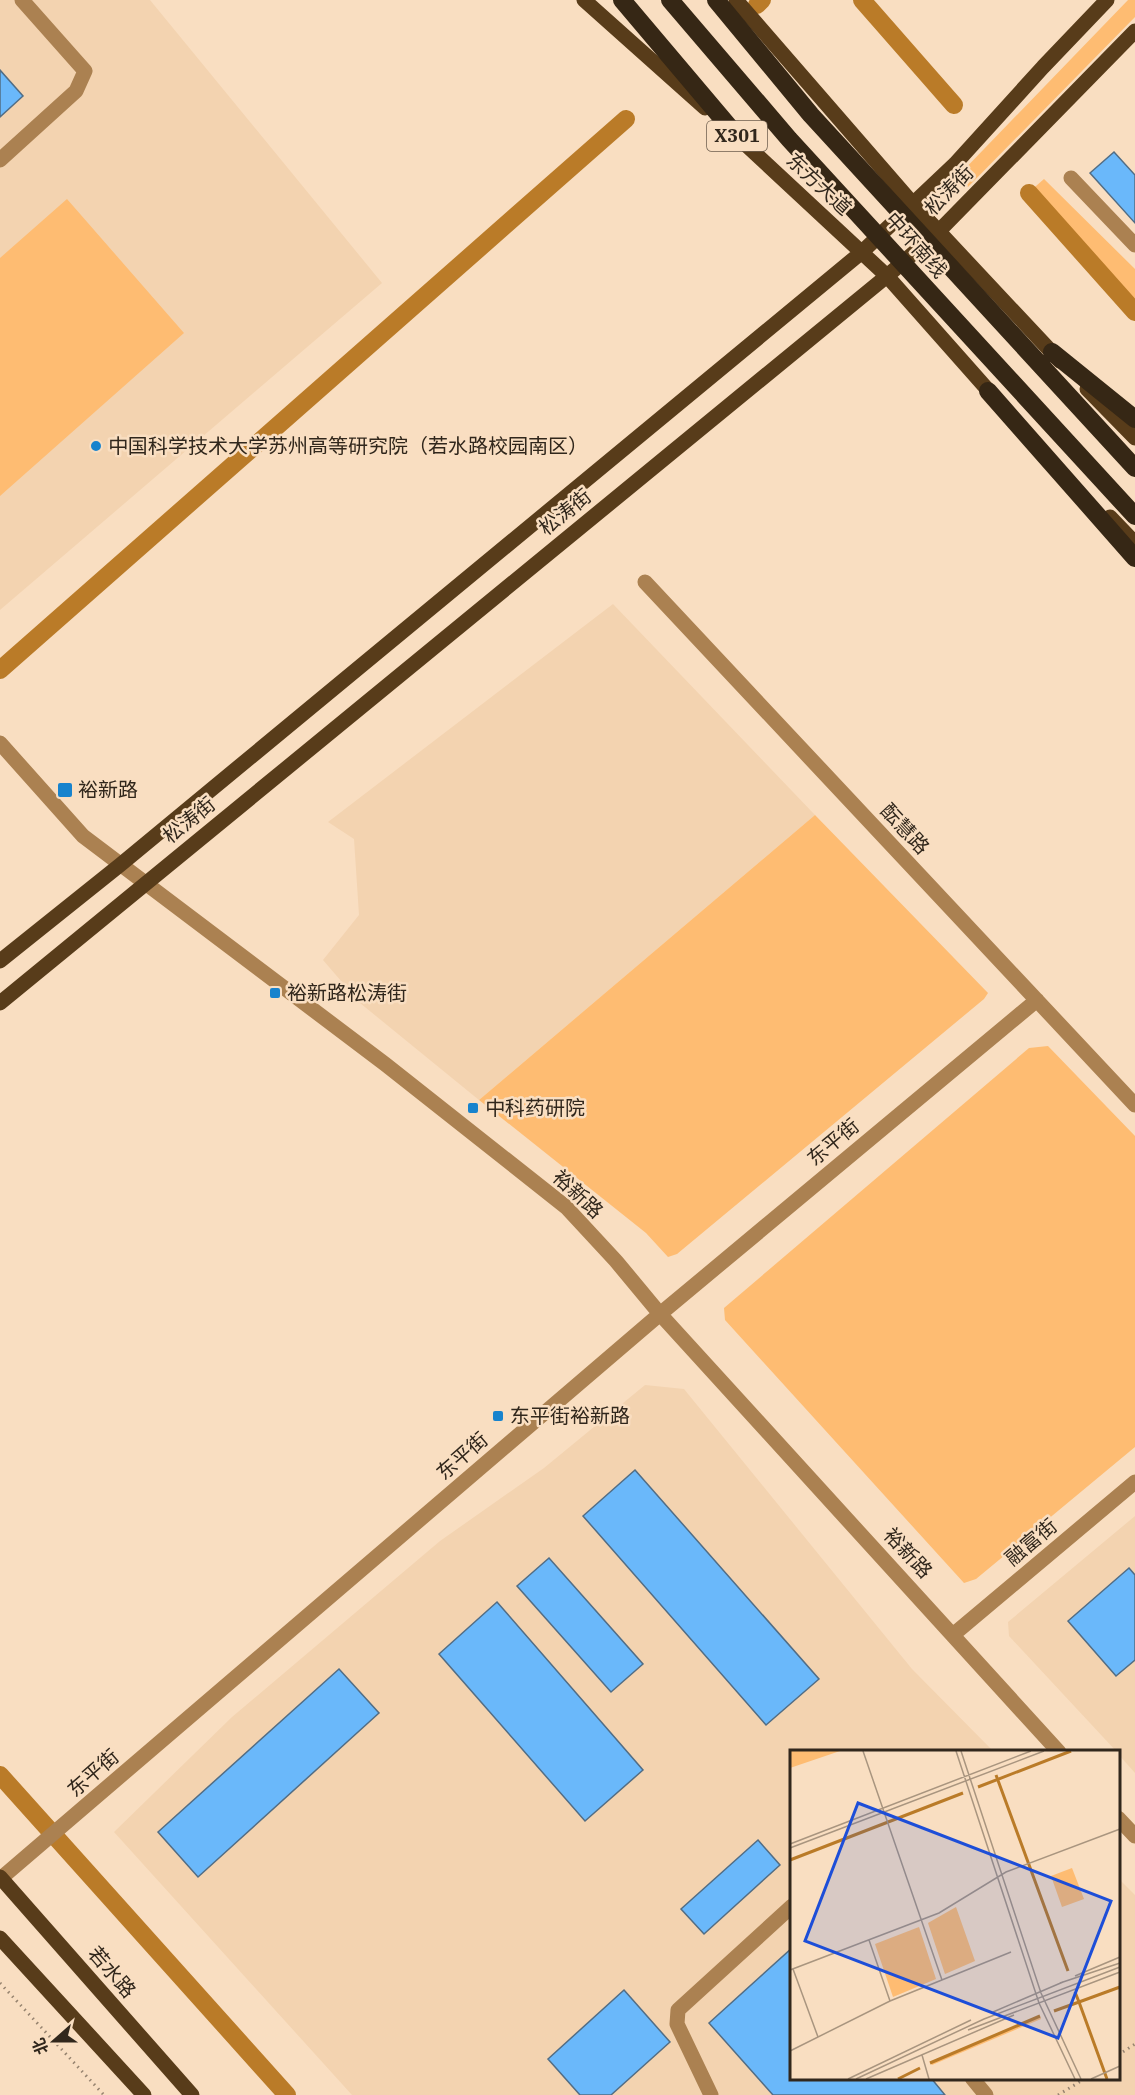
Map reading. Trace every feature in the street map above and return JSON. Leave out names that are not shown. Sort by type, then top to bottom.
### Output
[{"type":"highway","points":[[622,0],[737,136]]},
{"type":"highway","name":"中环南线","points":[[670,0],[797,147],[1135,516]]},
{"type":"highway","name":"中环南线","points":[[716,0],[811,115],[1135,468]]},
{"type":"highway","points":[[1052,352],[1135,419]]},
{"type":"highway","points":[[988,391],[1135,558]]},
{"type":"main road","name":"东方大道","points":[[584,0],[737,136],[887,276],[988,391],[1135,543]]},
{"type":"main road","points":[[736,0],[938,232],[1135,438]]},
{"type":"main road","name":"松涛街","points":[[0,961],[120,865],[862,252],[955,164],[1107,0]]},
{"type":"main road","name":"松涛街","points":[[0,1003],[887,276],[938,232],[1135,31]]},
{"type":"main road","name":"若水路","points":[[0,1878],[192,2095]]},
{"type":"main road","points":[[0,1938],[144,2095]]},
{"type":"street","points":[[0,160],[76,90],[85,71],[22,0]]},
{"type":"street","points":[[1071,178],[1135,245]]},
{"type":"street","name":"酝慧路","points":[[645,582],[1135,1105]]},
{"type":"street","name":"裕新路","points":[[0,743],[83,836],[385,1064],[566,1207],[616,1261],[660,1314],[954,1634],[1057,1750]]},
{"type":"street","name":"东平街","points":[[0,1878],[660,1314],[1037,1000]]},
{"type":"street","name":"融富街","points":[[954,1634],[1135,1482]]},
{"type":"street","points":[[1120,1819],[1135,1836]]},
{"type":"street","points":[[711,2095],[677,2024],[678,2010],[790,1908]]},
{"type":"street","points":[[973,2080],[986,2095]]},
{"type":"path","points":[[0,1983],[104,2095]]},
{"type":"path","points":[[1120,2054],[1135,2044]]},
{"type":"path","points":[[1058,2095],[1084,2080]]},
{"type":"shaded area","name":"中国科学技术大学苏州高等研究院（若水路校园南区）","points":[[0,0],[150,0],[382,283],[0,610]]},
{"type":"shaded area","points":[[1128,0],[1135,0],[1135,17],[968,187],[957,177]]},
{"type":"shaded area","points":[[1044,179],[1135,269],[1135,299],[1028,193]]},
{"type":"shaded area","points":[[67,199],[184,333],[0,496],[0,258]]},
{"type":"shaded area","points":[[613,604],[815,815],[479,1100],[360,1003],[323,960],[359,915],[354,839],[328,822]]},
{"type":"shaded area","points":[[815,815],[988,993],[984,999],[677,1254],[668,1257],[646,1233],[479,1100]]},
{"type":"shaded area","points":[[1048,1046],[1135,1136],[1135,1447],[976,1579],[964,1583],[725,1320],[724,1308],[1029,1048]]},
{"type":"shaded area","points":[[645,1385],[684,1389],[912,1669],[992,1750],[790,1750],[790,2080],[1120,2080],[1120,1880],[1135,1895],[1135,2095],[352,2095],[114,1832],[232,1717],[440,1541],[544,1468]]},
{"type":"shaded area","points":[[1135,1516],[1135,1773],[1120,1756],[1120,1750],[1115,1750],[1009,1636],[1008,1622]]},
{"type":"building","points":[[0,70],[23,96],[0,117]]},
{"type":"building","points":[[1114,152],[1135,175],[1135,223],[1090,173]]},
{"type":"building","points":[[635,1470],[819,1679],[766,1725],[583,1516]]},
{"type":"building","points":[[549,1558],[643,1664],[611,1692],[517,1586]]},
{"type":"building","points":[[1129,1568],[1135,1575],[1135,1660],[1116,1676],[1068,1621]]},
{"type":"building","points":[[497,1602],[643,1770],[585,1821],[439,1654]]},
{"type":"building","points":[[339,1669],[379,1713],[198,1877],[158,1832]]},
{"type":"building","points":[[758,1840],[780,1865],[704,1934],[681,1909]]},
{"type":"building","points":[[790,1950],[790,2080],[933,2080],[945,2095],[773,2095],[709,2023]]},
{"type":"building","points":[[624,1990],[670,2042],[611,2095],[580,2095],[548,2059]]},
{"type":"waterway","points":[[757,5],[762,0]]},
{"type":"waterway","points":[[862,0],[954,105]]},
{"type":"waterway","points":[[0,670],[626,119]]},
{"type":"waterway","points":[[1029,193],[1135,312]]},
{"type":"waterway","points":[[0,1775],[287,2095]]},
{"type":"place","name":"中国科学技术大学苏州高等研究院（若水路校园南区）","points":[[96,446]]},
{"type":"place","name":"裕新路","points":[[65,790]]},
{"type":"place","name":"裕新路松涛街","points":[[275,993]]},
{"type":"place","name":"中科药研院","points":[[473,1108]]},
{"type":"place","name":"东平街裕新路","points":[[498,1416]]}]
